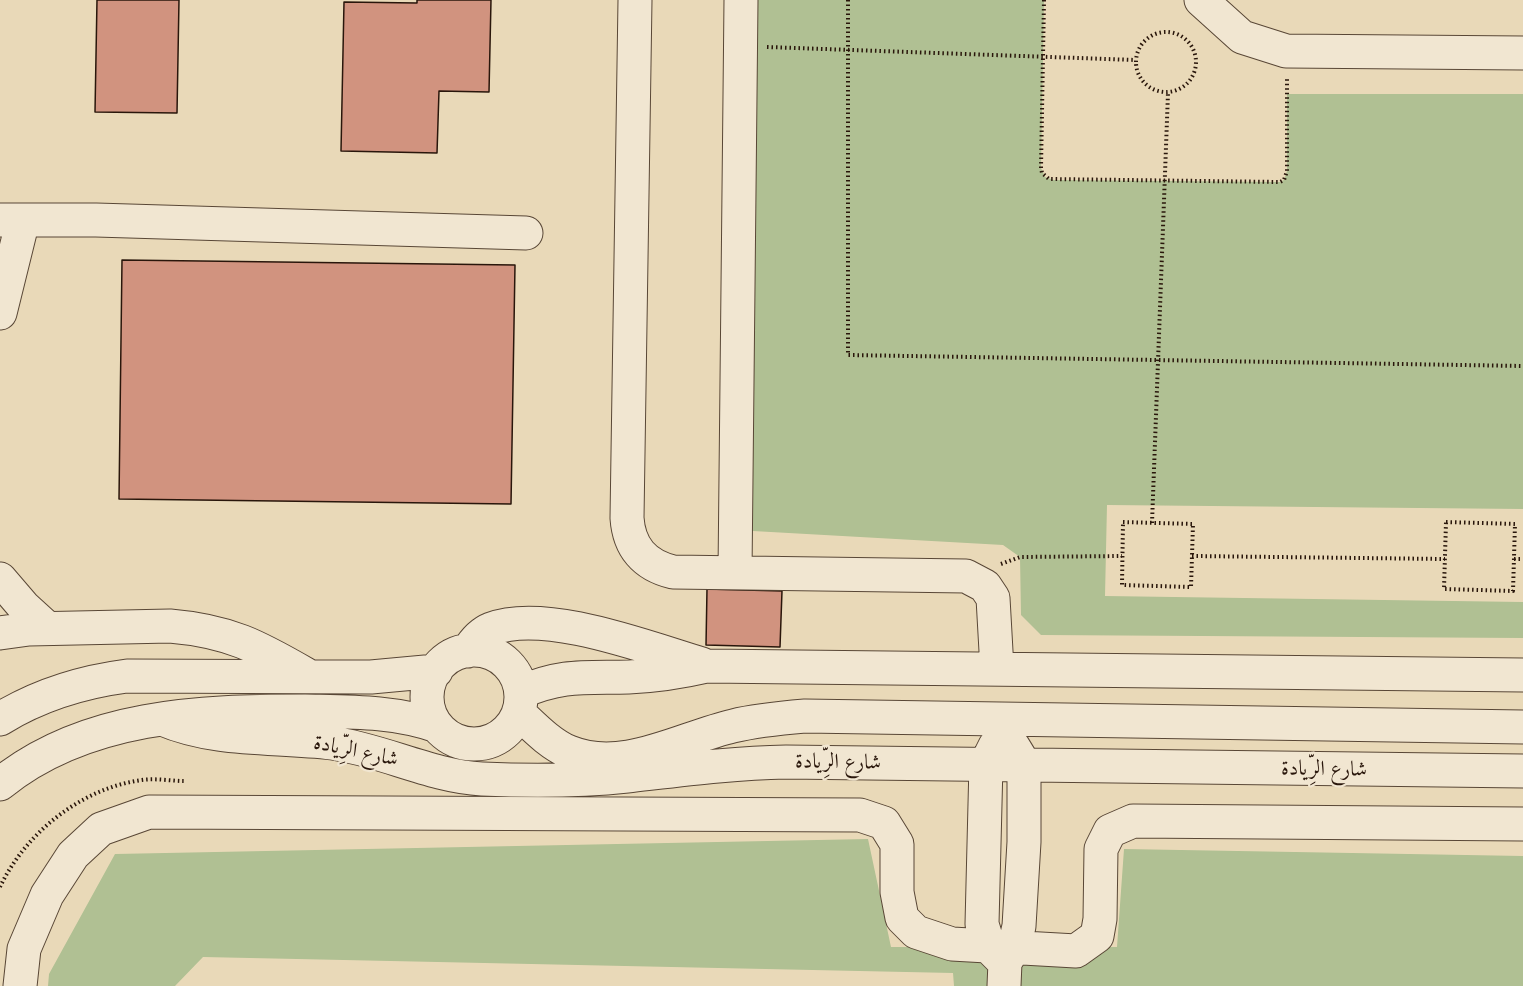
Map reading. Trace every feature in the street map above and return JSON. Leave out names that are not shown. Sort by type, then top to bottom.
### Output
[{"type":"street","points":[[635,0],[628,531],[632,543],[639,555],[649,563],[673,572],[966,576],[985,586],[993,598],[998,669]]},
{"type":"street","points":[[735,572],[741,0]]},
{"type":"street","points":[[1201,0],[1242,37],[1286,51],[1523,53]]},
{"type":"street","points":[[0,313],[12,220],[96,220],[526,233]]},
{"type":"street","points":[[0,579],[24,607],[47,628]]},
{"type":"street","points":[[468,651],[474,642],[490,629],[531,624],[574,627],[707,666]]},
{"type":"street","points":[[0,633],[47,628],[170,626],[204,630],[239,639],[261,648],[308,676]]},
{"type":"street","points":[[628,677],[632,643]]},
{"type":"street","points":[[1523,675],[707,666],[657,675],[559,679],[520,703],[512,726],[501,736],[481,744],[460,742],[447,736],[431,716],[428,692],[435,670],[456,654],[483,651],[497,656],[513,672],[520,703],[557,746],[585,757],[600,759],[639,755],[733,726],[784,717],[806,716],[1006,725],[1523,727]]},
{"type":"street","points":[[0,719],[43,696],[108,678],[156,675],[392,676],[435,670]]},
{"type":"street","name":"شارع الرِّيادة","points":[[0,784],[40,756],[67,742],[96,733],[162,719],[235,712],[361,712],[400,715],[437,726]]},
{"type":"street","name":"شارع الرِّيادة","points":[[162,719],[215,735],[338,744],[445,773],[481,779],[597,778],[717,766],[786,762],[1523,771]]},
{"type":"street","points":[[1003,961],[982,924],[986,764],[1006,725]]},
{"type":"street","points":[[1003,961],[1019,926],[1024,842],[1024,765],[1006,725]]},
{"type":"street","points":[[20,986],[24,949],[47,895],[73,855],[100,829],[149,812],[860,815],[884,823],[897,843],[897,892],[902,918],[916,932],[1003,961],[1076,951],[1097,936],[1100,919],[1101,849],[1110,831],[1133,821],[1523,824]]},
{"type":"street","points":[[984,842],[1024,842]]},
{"type":"path","points":[[848,0],[848,355],[1523,366]]},
{"type":"path","points":[[1044,0],[1041,168],[1045,177],[1054,180],[1275,183],[1284,180],[1287,171],[1286,51]]},
{"type":"path","points":[[1172,32],[1187,41],[1196,56],[1194,73],[1184,87],[1168,93],[1159,92],[1144,84],[1136,69],[1135,60],[1142,44],[1155,34],[1172,32]]},
{"type":"path","points":[[740,46],[1135,60]]},
{"type":"path","points":[[1152,523],[1168,93]]},
{"type":"path","points":[[1123,522],[1152,523],[1193,524],[1191,587],[1122,585],[1123,522]]},
{"type":"path","points":[[1446,522],[1515,524],[1513,591],[1444,589],[1445,559],[1446,522]]},
{"type":"path","points":[[966,576],[1020,557],[1122,556]]},
{"type":"path","points":[[1192,556],[1445,559]]},
{"type":"path","points":[[1514,559],[1523,559]]},
{"type":"green space","points":[[741,0],[1044,0],[1041,168],[1045,177],[1054,180],[1280,182],[1284,180],[1287,171],[1287,94],[1523,94],[1523,509],[1107,505],[1105,596],[1523,602],[1523,638],[1041,635],[1021,615],[1020,557],[1003,545],[735,530]]},
{"type":"green space","points":[[868,839],[891,947],[1117,947],[1124,849],[1523,856],[1523,986],[954,986],[953,973],[203,957],[175,986],[48,986],[49,974],[115,854]]},
{"type":"building","points":[[97,0],[179,0],[177,113],[95,112]]},
{"type":"building","points":[[417,0],[491,0],[489,92],[439,91],[437,153],[341,151],[344,2],[417,3]]},
{"type":"building","points":[[122,260],[515,265],[511,504],[119,499]]},
{"type":"building","points":[[707,589],[782,591],[780,647],[706,645]]}]
